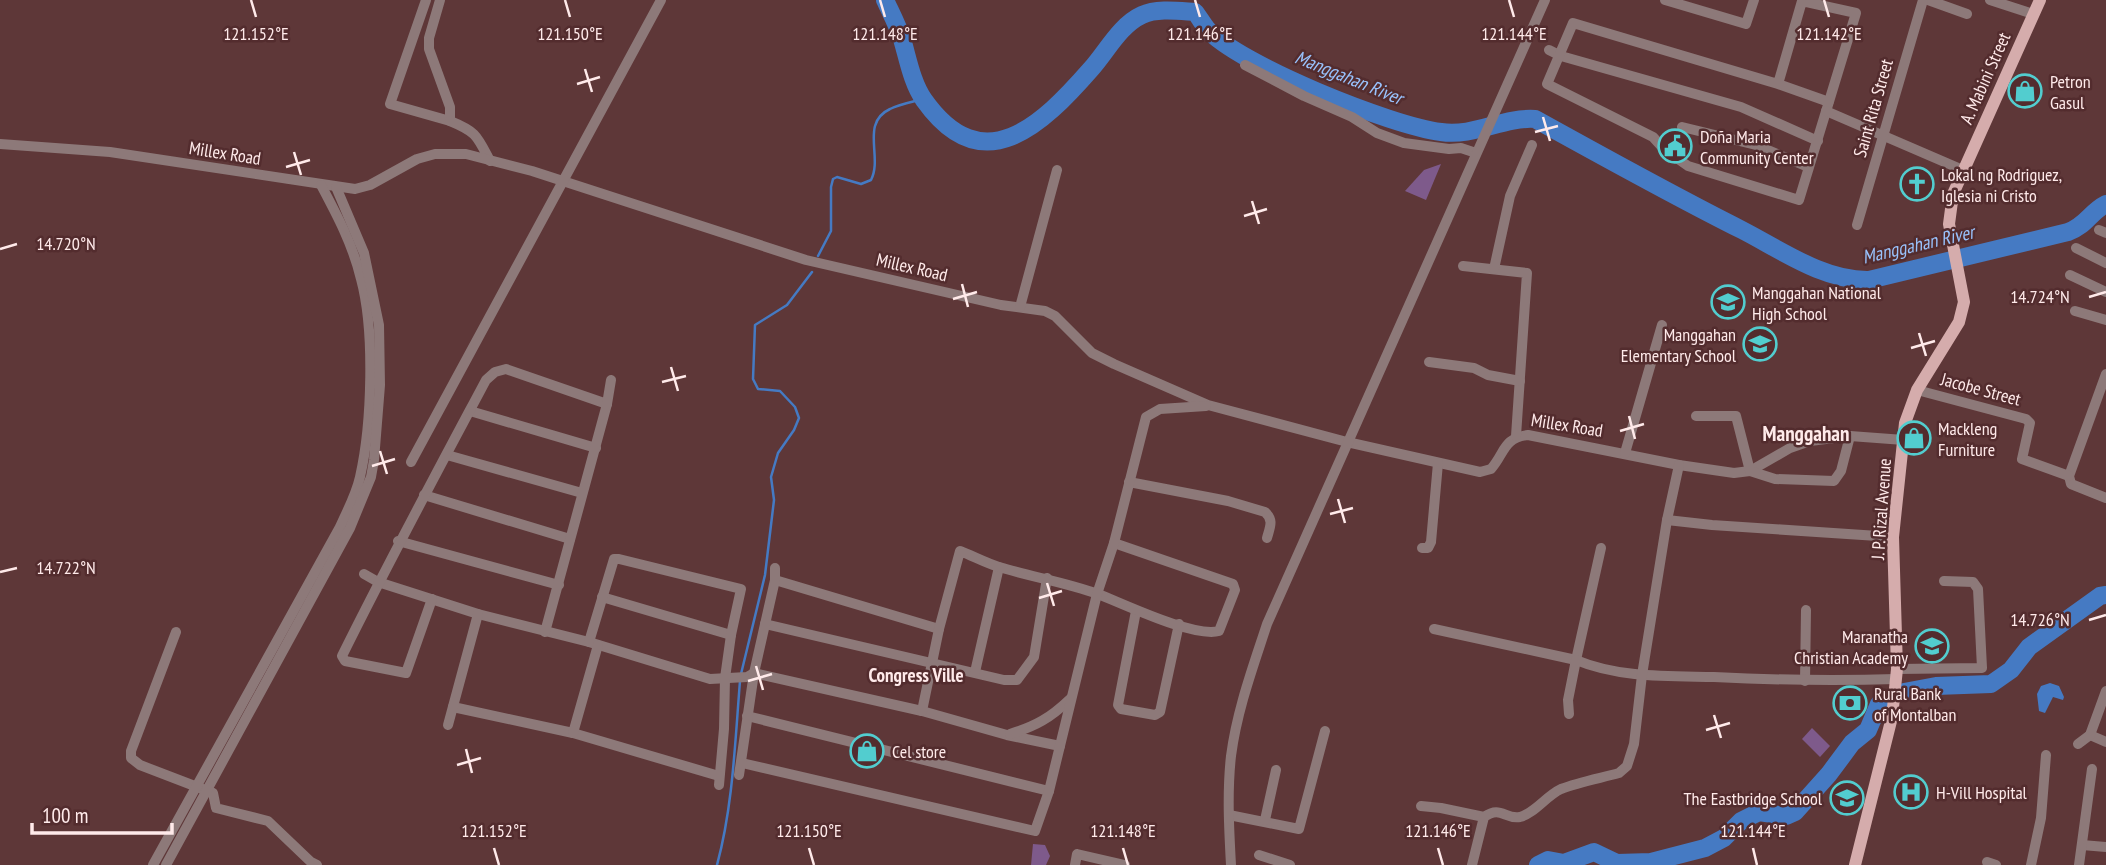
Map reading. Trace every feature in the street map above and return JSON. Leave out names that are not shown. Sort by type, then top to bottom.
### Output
[{"type":"main road","name":"A. Mabini Street","points":[[1963,170],[2040,0]]},
{"type":"main road","name":"J. P. Rizal Avenue","points":[[1854,865],[1892,717],[1896,674],[1894,537],[1905,423],[1917,390],[1962,315],[1965,302],[1949,224],[1953,194],[1963,170]]},
{"type":"street","points":[[426,0],[390,104],[450,121],[471,130],[478,136],[490,161]]},
{"type":"street","points":[[440,0],[429,38],[429,49],[450,107],[450,121]]},
{"type":"street","points":[[411,462],[661,0]]},
{"type":"street","points":[[1231,865],[1231,755],[1246,686],[1267,624],[1545,0]]},
{"type":"street","points":[[1665,0],[1746,24],[1754,0]]},
{"type":"street","points":[[1925,0],[1962,8]]},
{"type":"street","name":"Saint Rita Street","points":[[1857,225],[1925,0]]},
{"type":"street","points":[[1990,0],[2033,14]]},
{"type":"street","points":[[1779,84],[1802,1],[1856,13],[1827,107],[1818,141],[1808,167],[1799,200],[1688,166],[1664,149],[1653,137],[1548,84],[1573,23],[1779,84],[1827,107],[1884,135],[1963,170]]},
{"type":"street","points":[[1549,50],[1561,56],[1741,107],[1818,141]]},
{"type":"street","points":[[1245,65],[1352,117],[1377,133],[1404,143],[1461,148],[1476,152]]},
{"type":"street","points":[[1682,127],[1756,145],[1808,167]]},
{"type":"street","name":"Millex Road","points":[[0,144],[110,152],[355,189],[405,163],[435,154],[466,154],[564,182],[806,260],[1001,305],[1045,311],[1055,316],[1092,352],[1114,365],[1208,405],[1347,442],[1480,472],[1491,470],[1516,436],[1541,436],[1679,465],[1734,473],[1750,471],[1775,478],[1834,481],[1841,471],[1850,436]]},
{"type":"street","points":[[1494,269],[1510,196],[1532,145]]},
{"type":"street","points":[[1020,307],[1057,170]]},
{"type":"street","points":[[153,865],[340,527],[360,478],[369,388],[367,312],[361,277],[347,234],[321,185]]},
{"type":"street","points":[[166,865],[350,528],[371,477],[377,432],[379,324],[363,253],[336,187]]},
{"type":"street","points":[[2076,248],[2106,263]]},
{"type":"street","points":[[1463,266],[1527,274],[1516,436]]},
{"type":"street","points":[[2070,275],[2106,292]]},
{"type":"street","points":[[2075,311],[2106,320]]},
{"type":"street","points":[[1625,453],[1662,325]]},
{"type":"street","points":[[1429,362],[1474,368],[1520,381]]},
{"type":"street","points":[[432,599],[406,673],[345,661],[342,656],[398,541],[486,380],[495,372],[506,369],[607,404]]},
{"type":"street","points":[[2106,374],[2069,476],[2071,484],[2106,498]]},
{"type":"street","points":[[545,632],[596,448],[611,380]]},
{"type":"street","name":"Jacobe Street","points":[[1917,390],[2026,419],[2029,424],[2022,459],[2069,476]]},
{"type":"street","points":[[742,763],[1035,831],[1049,790],[1097,594],[1114,543],[1146,417],[1160,409],[1208,405]]},
{"type":"street","points":[[470,411],[596,448]]},
{"type":"street","points":[[1696,416],[1736,416],[1750,471],[1797,445],[1810,441],[1850,436],[1903,440]]},
{"type":"street","points":[[447,455],[582,493]]},
{"type":"street","points":[[1422,548],[1428,548],[1431,542],[1438,463]]},
{"type":"street","points":[[1472,865],[1484,817],[1490,813],[1502,812],[1512,817],[1520,817],[1561,790],[1619,773],[1627,766],[1634,744],[1642,675],[1667,520],[1679,465]]},
{"type":"street","points":[[1129,482],[1228,501],[1265,512],[1272,522],[1267,538]]},
{"type":"street","points":[[424,495],[569,538]]},
{"type":"street","points":[[1667,520],[1894,537]]},
{"type":"street","points":[[398,541],[559,585]]},
{"type":"street","points":[[922,711],[939,629],[960,551],[999,567],[1047,578],[1097,594],[1136,611],[1210,634],[1219,631],[1235,590],[1233,584],[1114,543]]},
{"type":"street","points":[[1569,714],[1568,700],[1601,548]]},
{"type":"street","points":[[453,707],[573,733],[719,780],[731,635],[741,589],[614,559],[602,597],[573,733]]},
{"type":"street","points":[[975,672],[999,567]]},
{"type":"street","points":[[364,574],[378,582],[478,614],[594,643],[710,679],[750,675],[922,711],[1007,735],[1060,746]]},
{"type":"street","points":[[739,775],[750,675],[765,624],[775,574],[939,629]]},
{"type":"street","points":[[765,624],[1004,680],[1017,680],[1034,657],[1047,578]]},
{"type":"street","points":[[1434,629],[1576,660],[1591,666],[1642,675],[1805,681],[1982,668],[1976,585],[1963,580],[1944,581]]},
{"type":"street","points":[[602,597],[731,635]]},
{"type":"street","points":[[1805,681],[1806,610]]},
{"type":"street","points":[[1136,611],[1118,705],[1121,709],[1156,716],[1160,712],[1179,624]]},
{"type":"street","points":[[448,725],[478,614]]},
{"type":"street","points":[[176,632],[149,698],[131,758],[140,765],[213,793],[215,805],[220,811],[268,821],[317,865]]},
{"type":"street","points":[[2078,744],[2090,735],[2106,691]]},
{"type":"street","points":[[1007,735],[1053,716],[1072,698]]},
{"type":"street","points":[[747,716],[1049,790]]},
{"type":"street","points":[[1229,815],[1265,820],[1299,829],[1325,731]]},
{"type":"street","points":[[2090,735],[2106,742]]},
{"type":"street","points":[[2031,865],[2041,818],[2046,755]]},
{"type":"street","points":[[2079,865],[2092,769]]},
{"type":"street","points":[[1265,820],[1276,770]]},
{"type":"street","points":[[1420,806],[1484,817]]},
{"type":"street","points":[[2082,845],[2106,847]]},
{"type":"street","points":[[1075,865],[1077,853],[1125,865]]},
{"type":"street","points":[[1259,855],[1290,865]]},
{"type":"shaded area","points":[[1441,164],[1426,200],[1405,191],[1424,170]]},
{"type":"shaded area","points":[[1812,728],[1830,746],[1820,757],[1802,739]]},
{"type":"shaded area","points":[[1033,844],[1045,845],[1050,856],[1046,865],[1031,865]]},
{"type":"water","points":[[2050,683],[2059,686],[2064,697],[2063,700],[2053,697],[2045,713],[2039,711],[2037,694],[2041,686]]},
{"type":"waterway","name":"Manggahan River","points":[[885,0],[900,34],[916,86],[924,100],[946,125],[968,138],[990,141],[1011,137],[1032,125],[1072,90],[1134,19],[1154,11],[1168,10],[1195,12],[1207,29],[1224,44],[1282,76],[1354,106],[1418,127],[1453,133],[1535,119],[1803,263],[1852,279],[1869,280],[2068,232],[2080,226],[2106,204]]},
{"type":"waterway","points":[[818,256],[831,231],[833,179],[837,177],[861,184],[871,180],[875,161],[874,132],[881,115],[902,104],[923,99]]},
{"type":"waterway","points":[[741,674],[765,575],[774,500],[771,477],[778,453],[799,418],[795,407],[780,391],[758,389],[753,379],[755,325],[787,305],[812,272]]},
{"type":"waterway","points":[[1904,692],[1936,686],[1991,684],[2011,670],[2029,647],[2100,596],[2106,595]]},
{"type":"waterway","points":[[717,865],[730,797],[740,681]]},
{"type":"waterway","points":[[1538,865],[1548,860],[1564,863],[1594,852],[1617,863],[1651,862],[1705,848],[1724,838],[1741,821],[1759,812],[1786,816],[1795,812],[1852,743],[1868,730],[1879,704],[1886,701]]},
{"type":"place","name":"Petron Gasul","points":[[2025,91]]},
{"type":"place","name":"Doña Maria Community Center","points":[[1675,146]]},
{"type":"place","name":"Lokal ng Rodriguez, Iglesia ni Cristo","points":[[1917,184]]},
{"type":"place","name":"Manggahan National High School","points":[[1728,302]]},
{"type":"place","name":"Manggahan Elementary School","points":[[1760,344]]},
{"type":"place","name":"Mackleng Furniture","points":[[1914,438]]},
{"type":"place","name":"Maranatha Christian Academy","points":[[1932,646]]},
{"type":"place","name":"Rural Bank of Montalban","points":[[1850,703]]},
{"type":"place","name":"Cel store","points":[[867,751]]},
{"type":"place","name":"H-Vill Hospital","points":[[1911,792]]},
{"type":"place","name":"The Eastbridge School","points":[[1847,798]]},
{"type":"district","name":"Manggahan","points":[[1806,433]]},
{"type":"district","name":"Congress Ville","points":[[916,675]]}]
